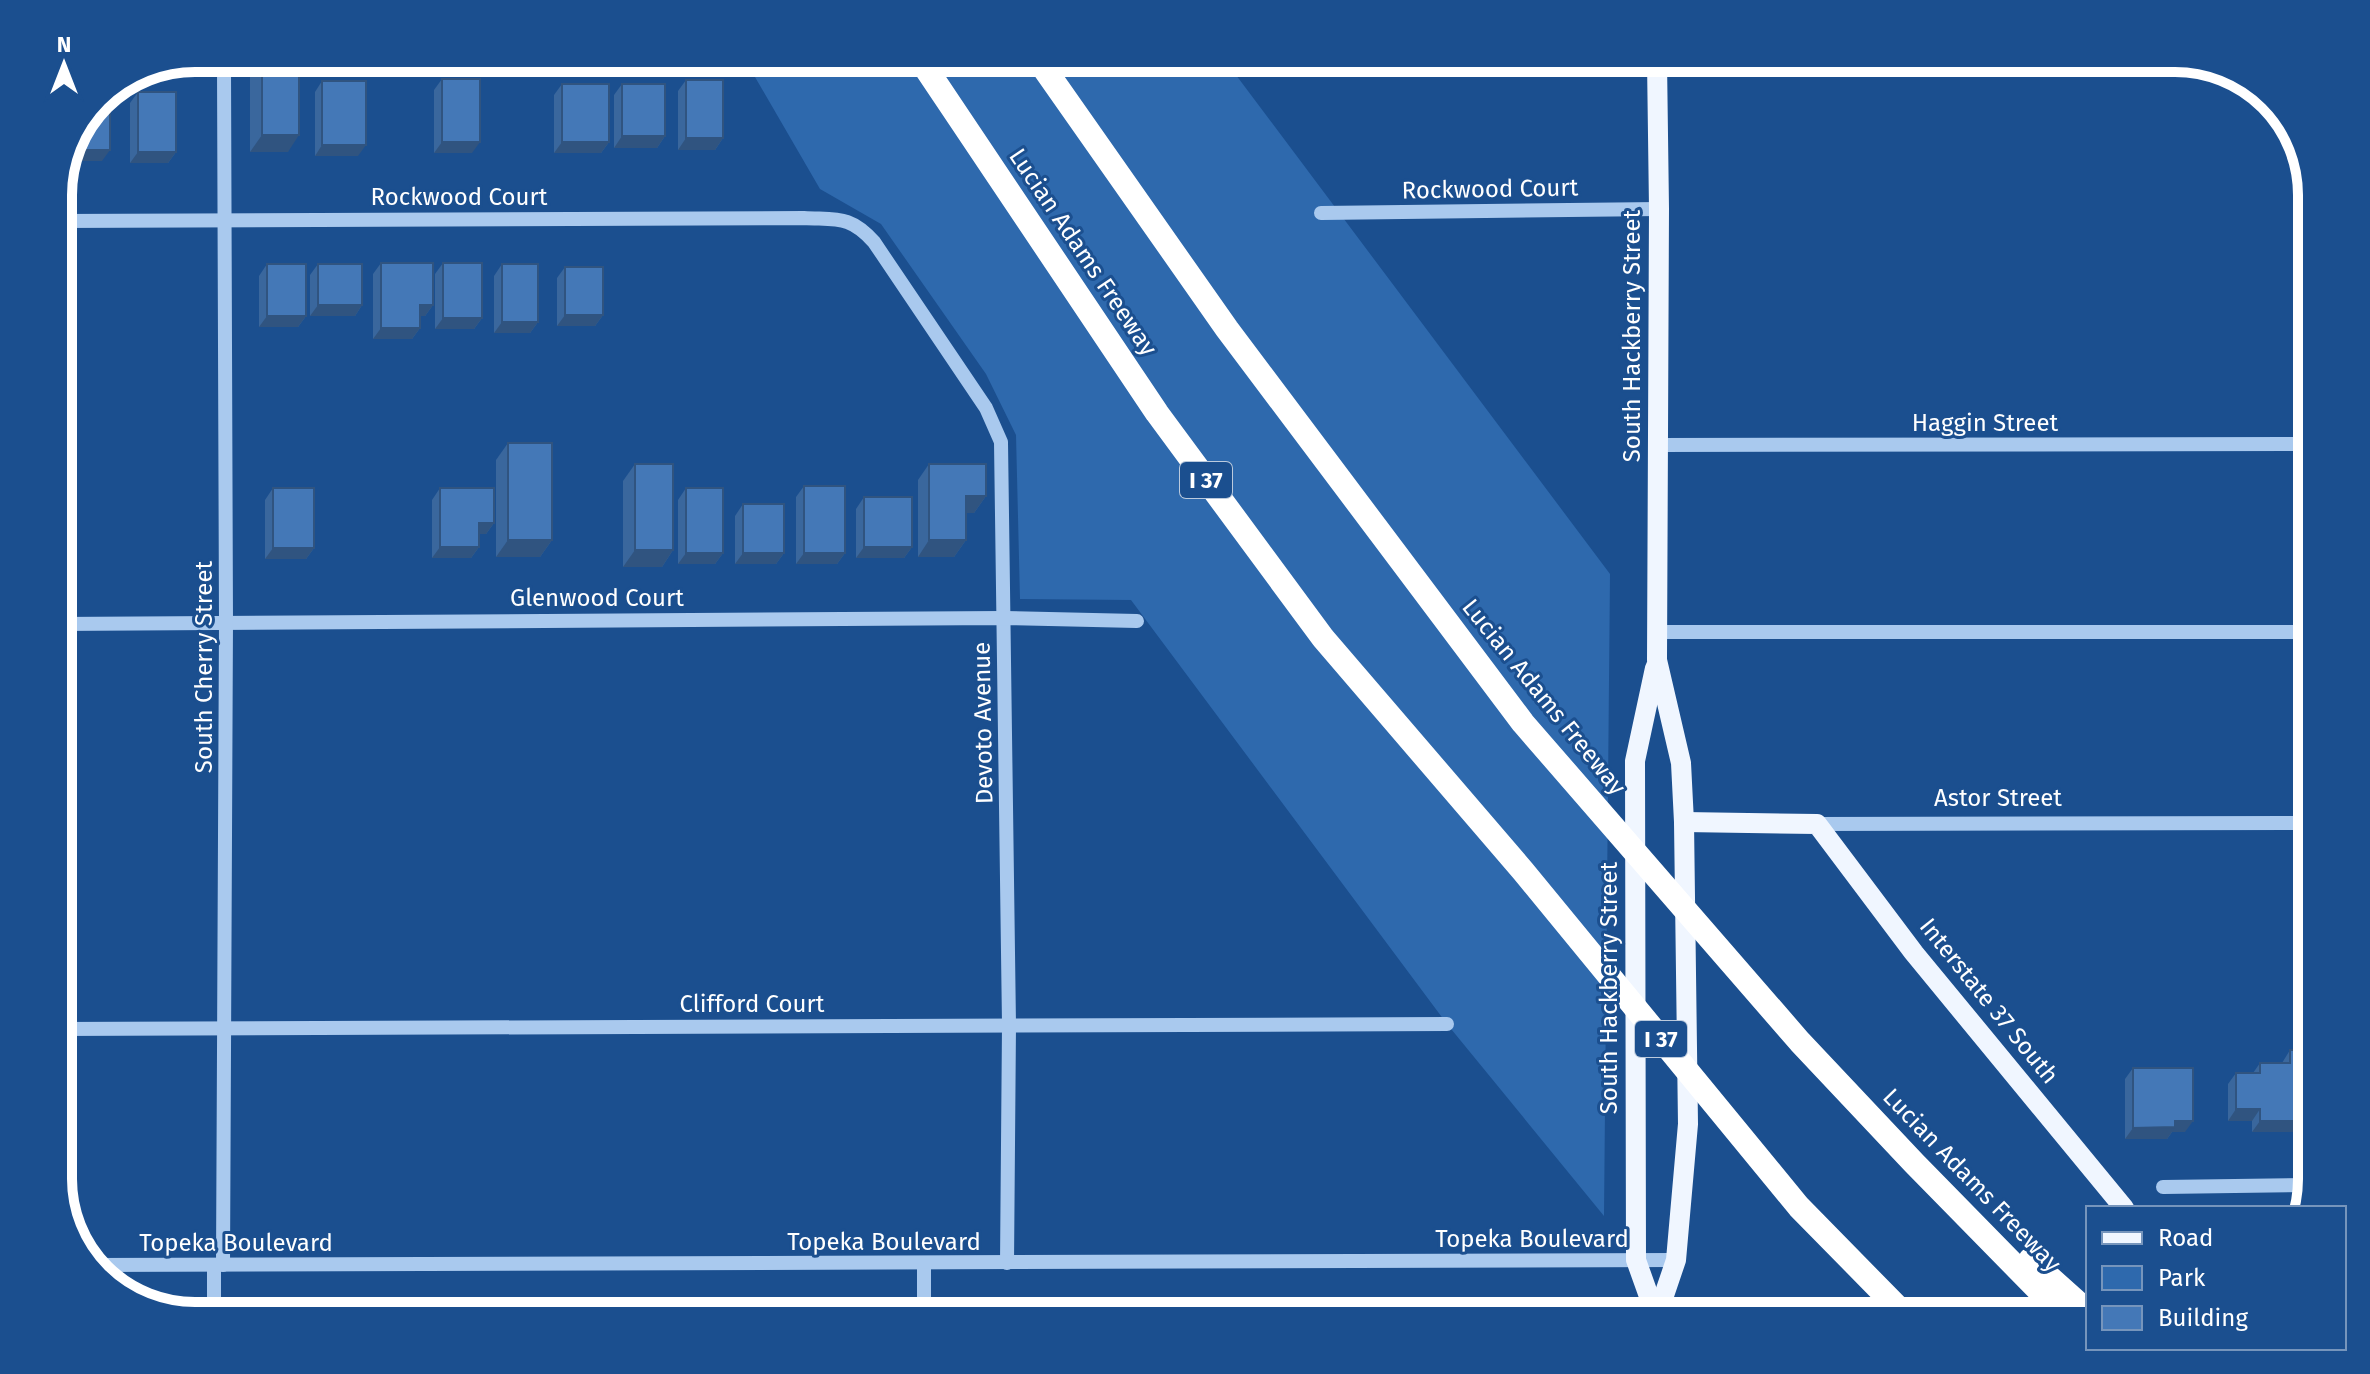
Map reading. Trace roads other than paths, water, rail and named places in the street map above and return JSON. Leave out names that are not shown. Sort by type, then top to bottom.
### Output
[{"type":"highway","name":"Lucian Adams Freeway","points":[[928,72],[1157,413],[1323,638],[1523,871],[1799,1207],[1892,1302]]},
{"type":"highway","name":"Lucian Adams Freeway","points":[[1047,72],[1227,329],[1523,723],[1800,1042],[2050,1302]]},
{"type":"highway","points":[[1914,1163],[1957,1196],[2077,1302]]},
{"type":"highway","points":[[1864,1273],[1886,1302]]},
{"type":"main road","name":"South Hackberry Street","points":[[1657,72],[1656,632],[1657,660],[1681,763],[1688,1124],[1676,1260],[1661,1302]]},
{"type":"main road","name":"South Hackberry Street","points":[[1651,1302],[1636,1260],[1635,761],[1657,660]]},
{"type":"main road","name":"Astor Street","points":[[1684,822],[1817,824]]},
{"type":"main road","name":"Interstate 37 South","points":[[1817,824],[1914,953],[2122,1206]]},
{"type":"street","name":"South Cherry Street","points":[[215,1302],[224,1028],[224,72]]},
{"type":"street","name":"Rockwood Court","points":[[1321,213],[1659,209]]},
{"type":"street","name":"Rockwood Court","points":[[72,221],[804,218],[858,224]]},
{"type":"street","name":"Devoto Avenue","points":[[858,224],[874,242],[986,408],[1001,442],[1009,1025],[1007,1263]]},
{"type":"street","name":"Haggin Street","points":[[1658,445],[2298,444]]},
{"type":"street","name":"Glenwood Court","points":[[72,624],[1003,618],[1137,621]]},
{"type":"street","points":[[1656,632],[2298,632]]},
{"type":"street","name":"Astor Street","points":[[1817,824],[2298,823]]},
{"type":"street","name":"Clifford Court","points":[[72,1029],[1447,1024]]},
{"type":"street","points":[[2163,1187],[2298,1185]]},
{"type":"street","name":"Topeka Boulevard","points":[[107,1265],[1676,1260]]},
{"type":"street","points":[[924,1264],[924,1302]]}]
